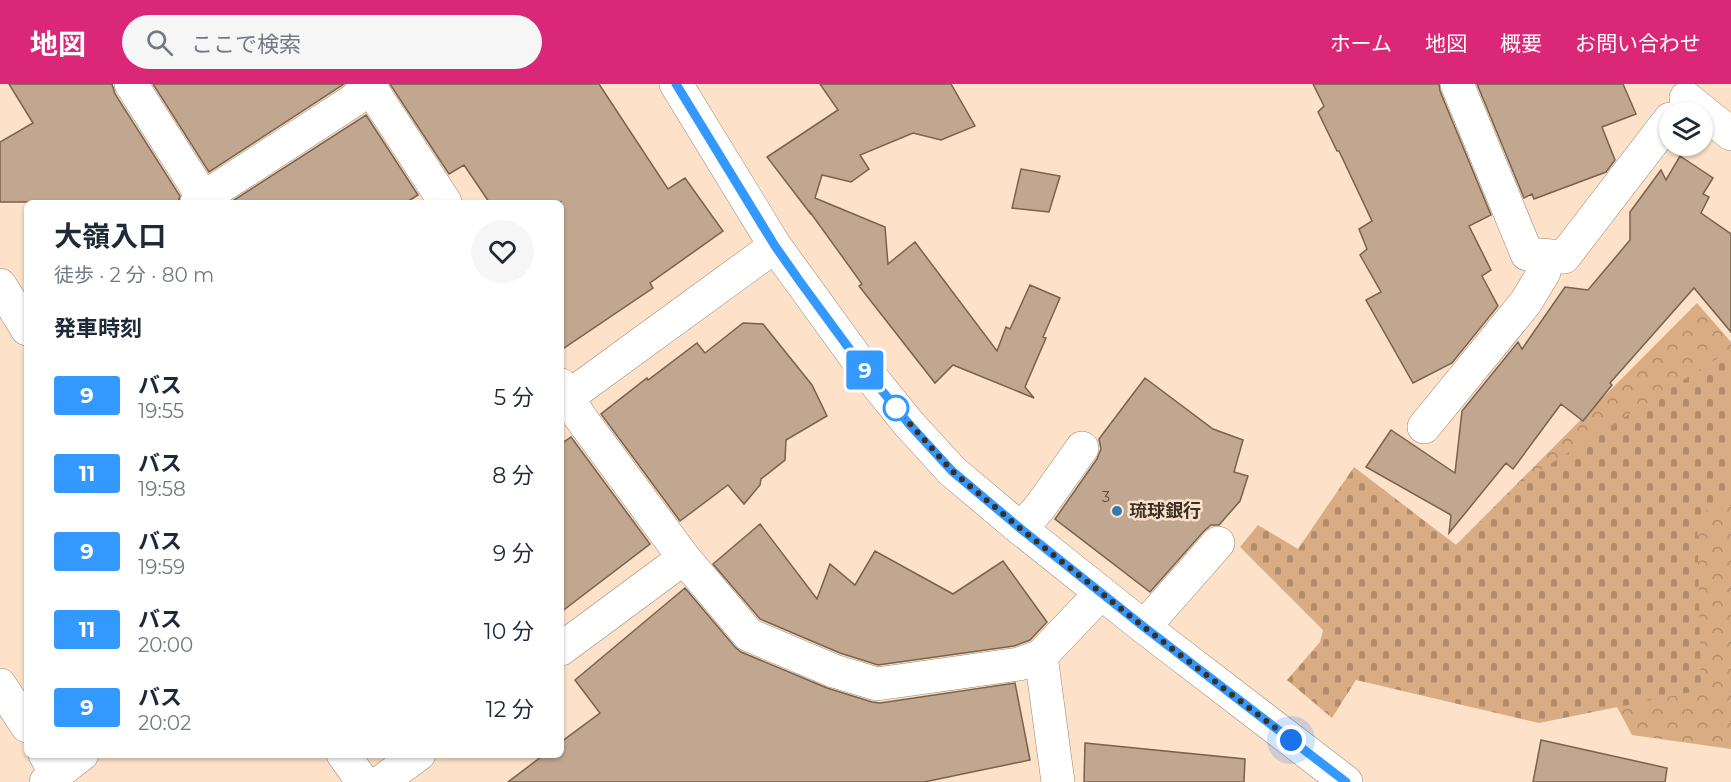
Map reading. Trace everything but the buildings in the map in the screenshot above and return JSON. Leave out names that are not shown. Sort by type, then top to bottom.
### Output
[{"type":"street","points":[[131,84],[201,200]]},
{"type":"street","points":[[676,84],[775,246],[862,366],[909,424],[952,471],[1144,627],[1346,782]]},
{"type":"street","points":[[1457,84],[1527,254],[1564,257],[1659,132]]},
{"type":"street","points":[[204,200],[354,100],[370,85],[444,200]]},
{"type":"street","points":[[1713,123],[1731,134]]},
{"type":"street","points":[[564,394],[775,246]]},
{"type":"street","points":[[1424,427],[1526,302],[1544,272],[1546,256]]},
{"type":"street","points":[[0,285],[19,325]]},
{"type":"street","points":[[564,396],[684,558],[749,635],[834,671],[877,684],[1019,663],[1041,656],[1101,593]]},
{"type":"street","points":[[1021,529],[1040,507],[1082,448]]},
{"type":"street","points":[[1144,627],[1218,543]]},
{"type":"street","points":[[564,647],[684,558]]},
{"type":"street","points":[[1041,656],[1059,782]]},
{"type":"street","points":[[0,685],[24,721]]},
{"type":"street","points":[[49,770],[74,758]]},
{"type":"street","points":[[346,758],[363,782]]},
{"type":"street","points":[[381,782],[414,758]]},
{"type":"green space","points":[[1697,303],[1731,342],[1731,749],[1632,735],[1617,707],[1437,531],[1456,545]]},
{"type":"green space","points":[[1731,350],[1731,495],[1697,517],[1701,690],[1539,723],[1356,680],[1332,718],[1287,680],[1320,642],[1323,630],[1240,547],[1258,525],[1298,549],[1354,467],[1456,545],[1525,480]]},
{"type":"bus line","name":"9","points":[[676,84],[775,246],[801,283],[862,366],[909,424],[952,471],[1144,627],[1346,782]]},
{"type":"place","name":"琉球銀行","points":[[1117,511]]},
{"type":"route","points":[[896,408],[952,471],[1021,529],[1291,740]]}]
